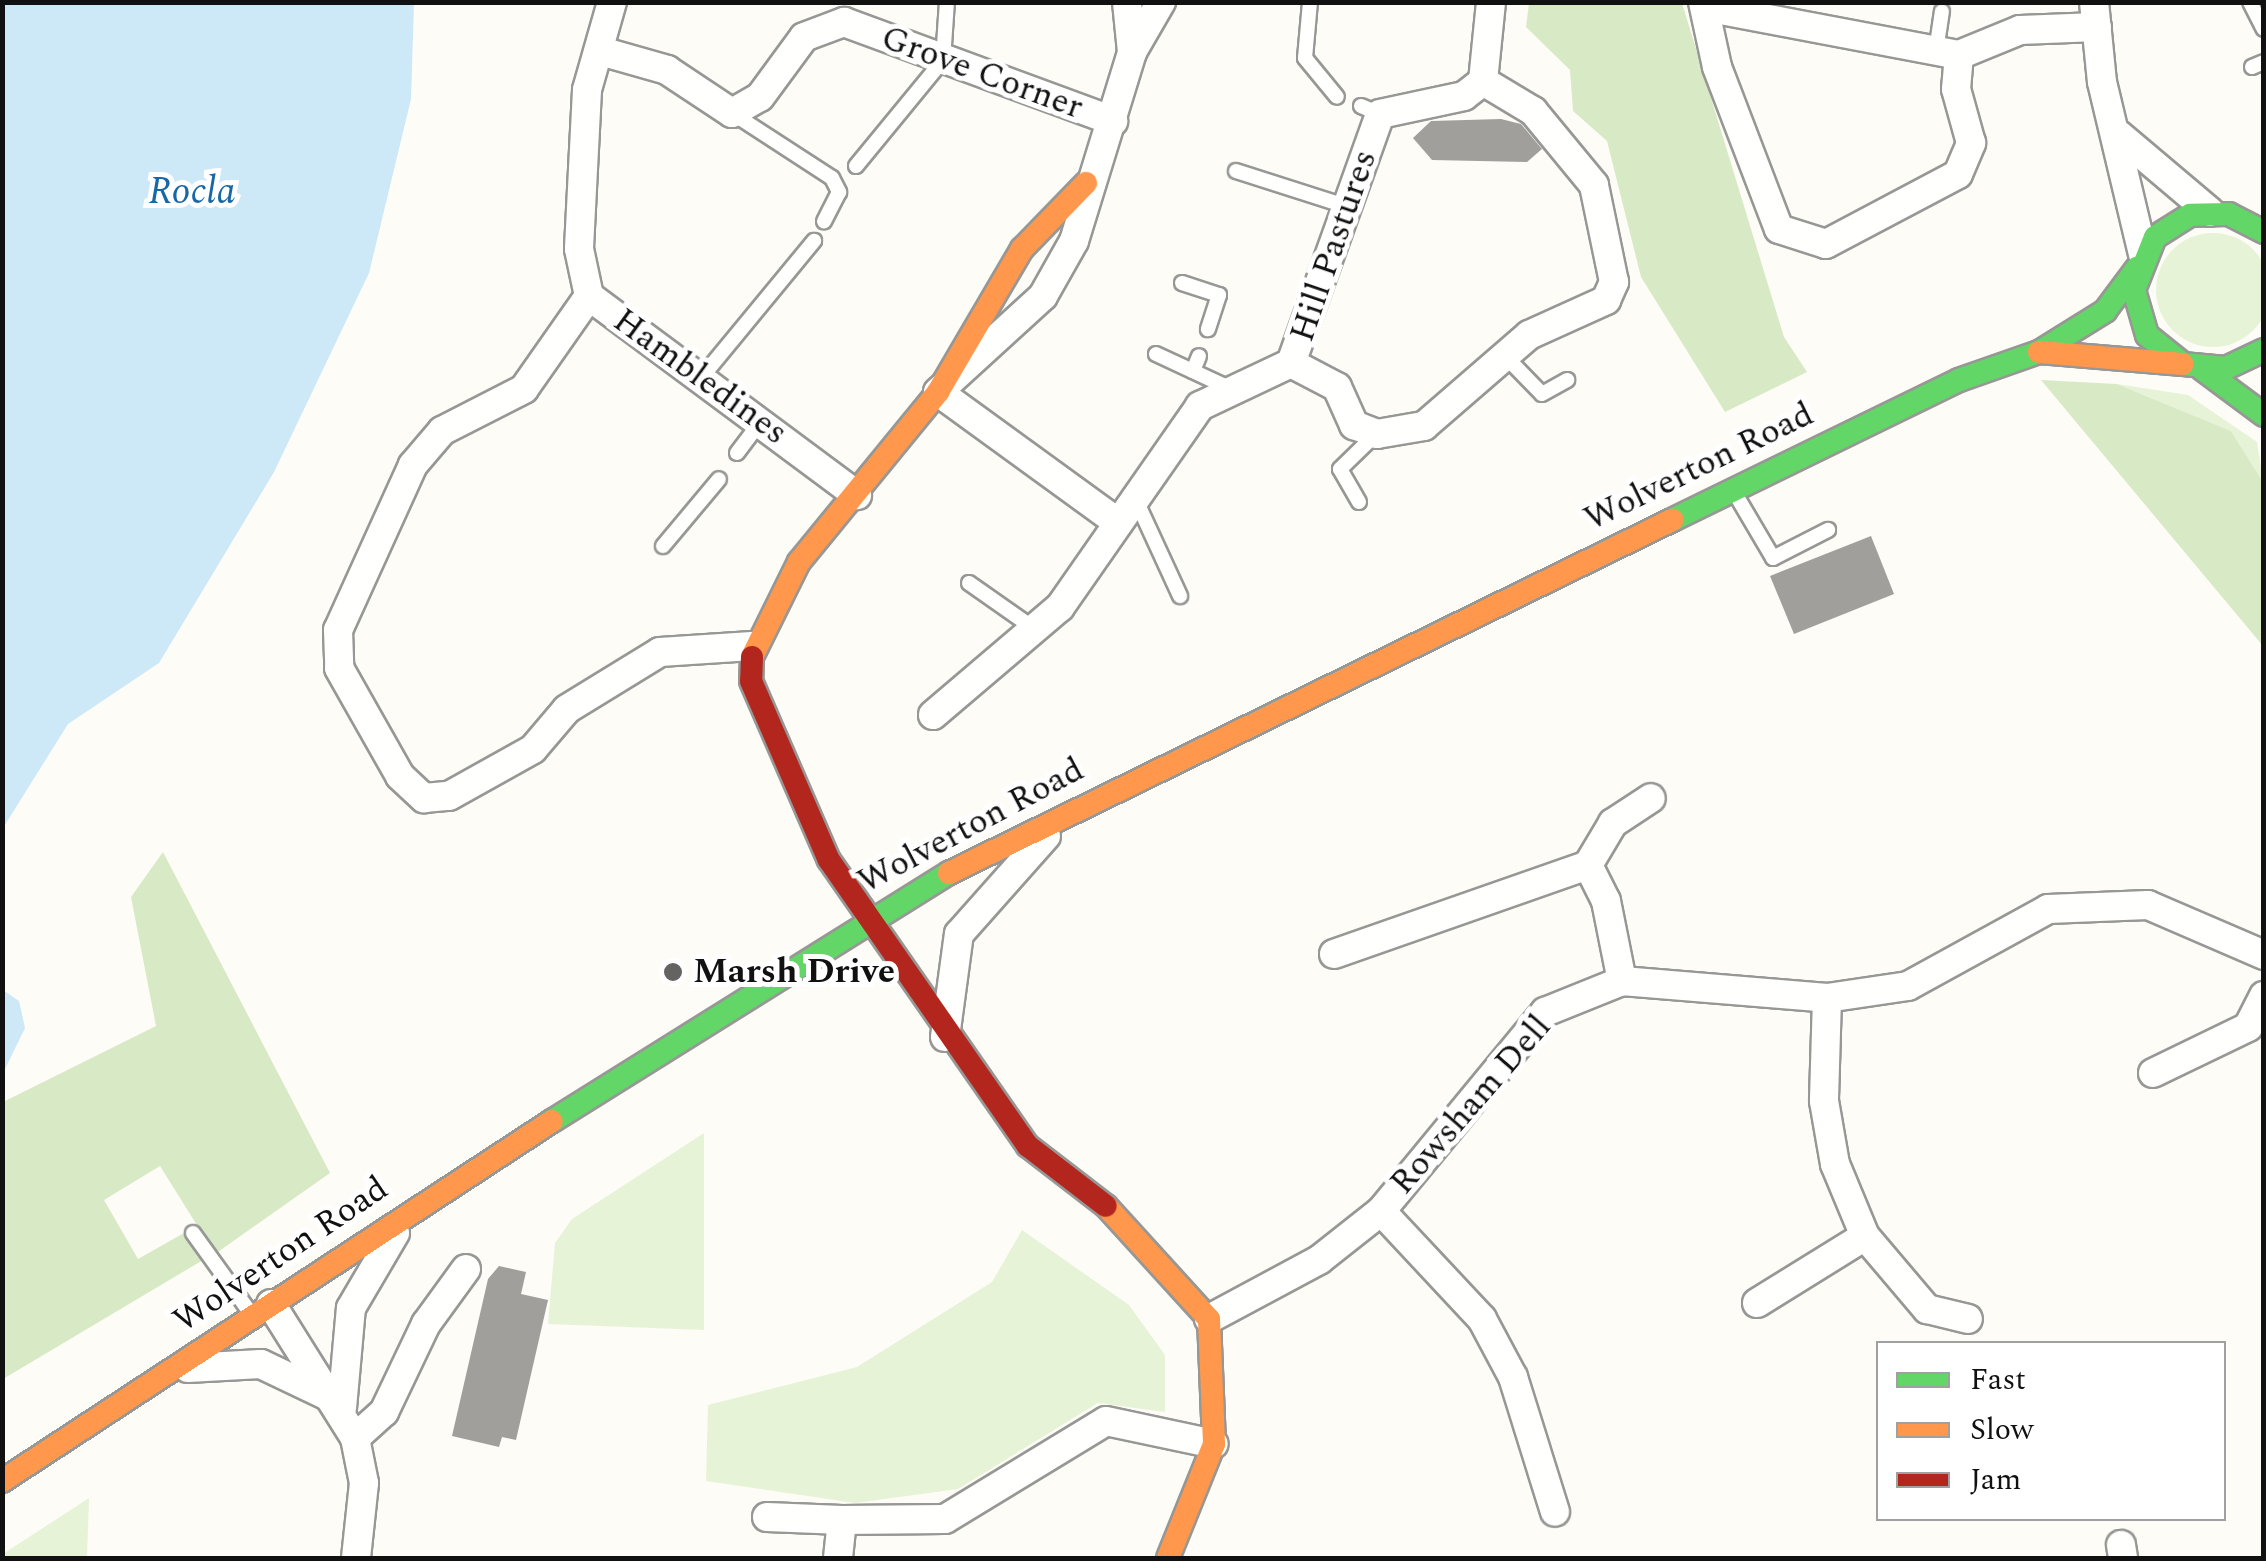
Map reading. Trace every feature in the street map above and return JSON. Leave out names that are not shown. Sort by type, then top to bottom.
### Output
[{"type":"street","name":"Hambledines","points":[[612,2],[604,52],[587,90],[579,250],[589,296],[857,495]]},
{"type":"street","points":[[1128,2],[1132,52]]},
{"type":"street","points":[[1161,2],[1132,52],[1113,121],[1086,183],[1074,241],[1042,296],[938,392],[799,562],[752,646],[751,682],[829,860],[945,1037],[1028,1146],[1136,1230],[1209,1319],[1214,1444],[1168,1558]]},
{"type":"street","points":[[1291,363],[1337,387],[1354,425],[1377,434],[1424,426],[1529,335],[1606,300],[1614,282],[1594,185],[1570,146],[1483,81],[1491,2]]},
{"type":"street","points":[[1947,53],[1972,143],[1958,174],[1826,244],[1779,228],[1717,67],[1704,5],[1947,53],[2020,30],[2096,15],[2140,261],[2147,335],[2264,416]]},
{"type":"street","name":"Grove Corner","points":[[732,113],[760,98],[804,37],[844,22],[1113,121]]},
{"type":"street","points":[[604,52],[668,70],[732,113]]},
{"type":"street","name":"Hill Pastures","points":[[933,714],[1033,628],[1100,557],[1113,518],[1200,406],[1227,388],[1291,363],[1350,208],[1370,110],[1464,96],[1483,81]]},
{"type":"street","points":[[2119,136],[2220,213],[2264,232]]},
{"type":"street","points":[[938,392],[992,292],[1086,183]]},
{"type":"street","points":[[2220,213],[2264,202]]},
{"type":"street","name":"Wolverton Road","points":[[2,1481],[422,1204],[869,919],[1086,803],[1733,489],[1960,380],[2039,352],[2105,312],[2170,224],[2220,213]]},
{"type":"street","points":[[589,296],[524,389],[442,431],[413,464],[338,630],[339,668],[400,776],[424,798],[449,796],[533,749],[567,709],[660,652],[752,646]]},
{"type":"street","points":[[2192,366],[2264,350]]},
{"type":"street","name":"Wolverton Road","points":[[2039,352],[2192,366]]},
{"type":"street","points":[[938,392],[1113,518]]},
{"type":"street","points":[[1334,954],[1588,865],[1613,823],[1650,798]]},
{"type":"street","points":[[945,1037],[959,934],[1008,870],[1086,803]]},
{"type":"street","points":[[1588,865],[1606,901],[1622,981]]},
{"type":"street","name":"Rowsham Dell","points":[[1209,1319],[1319,1260],[1380,1212],[1544,1012],[1622,981],[1827,998],[1908,986],[2048,909],[2148,905],[2222,930],[2264,956]]},
{"type":"street","points":[[2153,1073],[2248,1027],[2264,996]]},
{"type":"street","points":[[1827,998],[1824,1101],[1835,1164],[1866,1236],[1927,1309],[1968,1319]]},
{"type":"street","points":[[342,1408],[360,1281],[422,1204]]},
{"type":"street","name":"Rowsham Dell","points":[[1380,1212],[1482,1319],[1513,1377],[1556,1512]]},
{"type":"street","points":[[1757,1303],[1866,1236]]},
{"type":"street","points":[[355,1438],[384,1412],[426,1324],[466,1270]]},
{"type":"street","points":[[262,1310],[342,1408],[355,1438],[364,1484],[356,1558]]},
{"type":"street","points":[[163,1376],[218,1360],[261,1364],[306,1379],[342,1408]]},
{"type":"street","points":[[766,1516],[945,1519],[1106,1421],[1214,1444]]},
{"type":"street","points":[[838,1558],[842,1520]]},
{"type":"lane","points":[[856,166],[943,60],[947,2]]},
{"type":"lane","points":[[1310,2],[1306,58],[1337,97]]},
{"type":"lane","points":[[2250,2],[2264,29]]},
{"type":"lane","points":[[1942,10],[1947,53]]},
{"type":"lane","points":[[732,113],[832,178],[839,192],[824,221]]},
{"type":"lane","points":[[1236,170],[1350,208]]},
{"type":"lane","points":[[701,378],[814,241]]},
{"type":"lane","points":[[1182,283],[1219,295],[1208,329]]},
{"type":"lane","points":[[1156,354],[1227,388]]},
{"type":"lane","points":[[1193,372],[1199,356]]},
{"type":"lane","points":[[1507,358],[1542,394],[1567,380]]},
{"type":"lane","points":[[738,453],[760,422]]},
{"type":"lane","points":[[1358,502],[1340,470],[1377,434]]},
{"type":"lane","points":[[662,546],[719,479]]},
{"type":"lane","points":[[1733,489],[1772,558],[1828,530]]},
{"type":"lane","points":[[1133,492],[1180,596]]},
{"type":"lane","points":[[969,583],[1033,628]]},
{"type":"lane","points":[[193,1233],[262,1310]]},
{"type":"green space","points":[[1529,3],[1682,3],[1784,337],[1807,372],[1725,412],[1641,277],[1607,141],[1573,111],[1570,70],[1526,27]]},
{"type":"green space","points":[[2213,233],[2235,237],[2254,249],[2266,268],[2266,312],[2254,331],[2235,343],[2213,347],[2191,343],[2172,331],[2160,312],[2156,290],[2160,268],[2172,249],[2191,237]]},
{"type":"green space","points":[[2041,380],[2117,384],[2231,431],[2263,482],[2263,646]]},
{"type":"green space","points":[[2117,384],[2188,395],[2257,442],[2263,482],[2231,431]]},
{"type":"green space","points":[[163,852],[330,1173],[215,1254],[160,1166],[104,1200],[138,1259],[184,1233],[203,1260],[3,1379],[3,1102],[156,1026],[131,897]]},
{"type":"green space","points":[[704,1133],[704,1330],[548,1324],[555,1243],[572,1219]]},
{"type":"green space","points":[[1022,1230],[1129,1305],[1165,1355],[1165,1412],[1098,1403],[958,1489],[855,1503],[706,1481],[708,1405],[857,1367],[992,1282]]},
{"type":"green space","points":[[89,1498],[87,1558],[3,1558],[3,1554]]},
{"type":"water","name":"Rocla","points":[[3,2],[414,3],[411,99],[369,273],[274,472],[159,663],[68,724],[3,828]]},
{"type":"water","points":[[3,990],[19,1001],[25,1028],[3,1073]]},
{"type":"building","points":[[1501,119],[1521,124],[1542,149],[1527,162],[1432,160],[1413,138],[1431,121]]},
{"type":"building","points":[[1871,536],[1894,594],[1794,634],[1770,576]]},
{"type":"building","points":[[499,1266],[526,1272],[521,1294],[548,1300],[516,1440],[502,1437],[499,1447],[452,1436],[488,1279]]},
{"type":"traffic: fast","points":[[2264,232],[2229,214],[2190,215],[2155,237],[2134,290],[2147,335],[2183,364],[2226,368],[2264,350]]},
{"type":"traffic: fast","points":[[1672,520],[1959,380],[2039,352],[2105,311],[2137,268]]},
{"type":"traffic: fast","points":[[2202,369],[2264,415]]},
{"type":"traffic: fast","points":[[552,1121],[949,873]]},
{"type":"traffic: slow","points":[[752,657],[799,562],[938,392],[1022,249],[1086,183]]},
{"type":"traffic: slow","points":[[2039,352],[2183,364]]},
{"type":"traffic: slow","points":[[949,873],[1672,520]]},
{"type":"traffic: slow","points":[[2,1481],[552,1121]]},
{"type":"traffic: slow","points":[[1106,1206],[1209,1319],[1214,1444],[1168,1558]]},
{"type":"traffic: jam","points":[[752,657],[751,681],[829,860],[1028,1146],[1106,1206]]},
{"type":"place","name":"Marsh Drive","points":[[673,972]]}]
